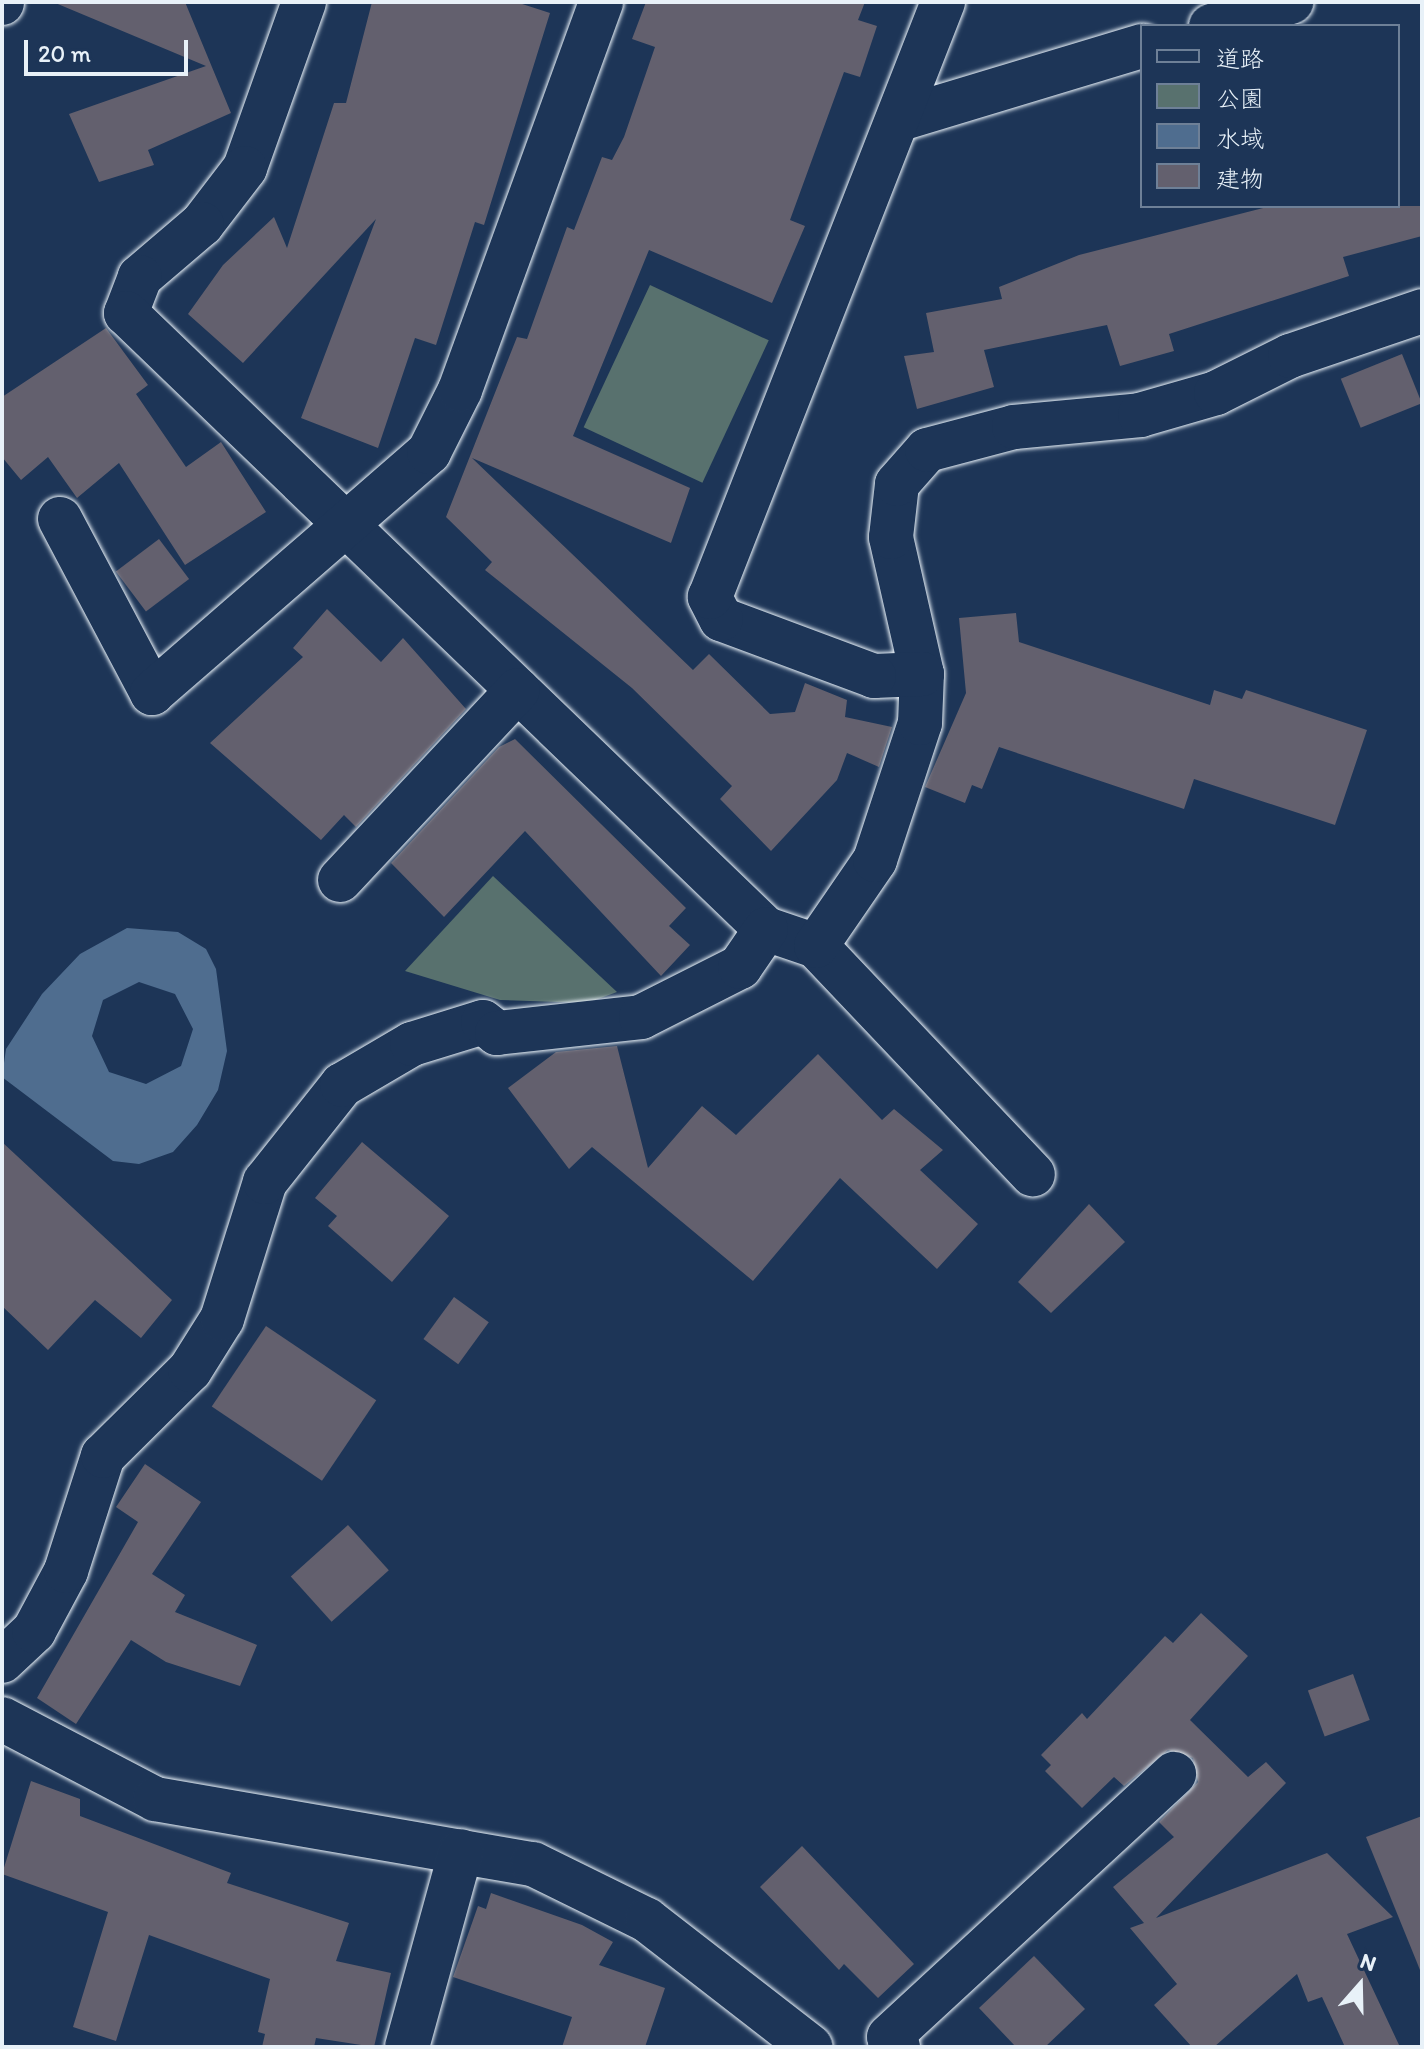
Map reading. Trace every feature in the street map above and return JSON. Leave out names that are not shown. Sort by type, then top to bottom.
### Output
[{"type":"street","points":[[304,2],[245,168],[202,224],[140,277],[126,313],[766,929],[816,946],[1033,1175]]},
{"type":"street","points":[[60,519],[152,693],[348,530],[429,452],[448,415],[601,2]]},
{"type":"street","points":[[922,674],[874,676],[721,619],[710,597],[900,119],[943,2]]},
{"type":"street","points":[[1218,24],[1291,2]]},
{"type":"street","points":[[900,119],[1140,47]]},
{"type":"street","points":[[816,946],[875,860],[920,723],[922,674],[891,537],[897,484],[927,450],[1014,427],[1140,415],[1216,393],[1290,356],[1422,311]]},
{"type":"street","points":[[340,880],[518,690]]},
{"type":"street","points":[[2,1661],[34,1631],[66,1571],[103,1456],[190,1370],[222,1319],[265,1182],[342,1085],[412,1044],[483,1022],[497,1033],[641,1017],[740,967],[766,929]]},
{"type":"street","points":[[2,1719],[155,1799],[533,1864],[647,1920],[811,2047]]},
{"type":"street","points":[[898,2047],[889,2037],[1174,1774]]},
{"type":"street","points":[[407,2047],[461,1851]]},
{"type":"green space","points":[[650,285],[769,340],[702,483],[584,427]]},
{"type":"green space","points":[[493,876],[617,992],[587,1003],[500,1000],[405,971]]},
{"type":"water","points":[[127,928],[178,932],[206,949],[216,969],[227,1051],[218,1090],[197,1125],[173,1152],[139,1164],[113,1161],[2,1077],[6,1049],[42,994],[80,954]],"holes":[[[139,982],[175,994],[193,1029],[181,1066],[146,1084],[109,1072],[92,1036],[103,1000]]]},
{"type":"building","points":[[53,2],[185,2],[231,113],[148,150],[154,165],[99,182],[69,114],[206,66]]},
{"type":"building","points":[[372,2],[516,2],[550,13],[484,225],[475,222],[436,345],[415,338],[378,448],[301,418],[376,219],[243,363],[188,314],[223,265],[274,217],[287,248],[334,103],[346,103]]},
{"type":"building","points":[[646,2],[865,2],[858,20],[877,26],[860,77],[844,72],[790,220],[805,226],[772,303],[649,250],[573,436],[690,488],[671,543],[472,458],[693,670],[709,654],[770,714],[795,712],[805,683],[847,700],[845,717],[892,727],[879,767],[847,753],[837,780],[771,851],[720,799],[732,786],[632,688],[485,570],[492,562],[446,517],[517,337],[527,339],[567,227],[574,230],[602,157],[612,160],[624,137],[655,47],[632,39]]},
{"type":"building","points":[[1422,206],[1422,236],[1343,257],[1349,276],[1169,334],[1174,351],[1120,366],[1107,325],[984,350],[994,387],[917,409],[904,356],[934,352],[926,313],[1002,299],[999,287],[1079,255],[1263,208]]},
{"type":"building","points":[[106,328],[148,385],[136,394],[186,467],[221,442],[266,512],[185,565],[119,463],[77,498],[48,457],[21,480],[2,457],[2,397]]},
{"type":"building","points":[[1402,354],[1422,403],[1361,428],[1341,379]]},
{"type":"building","points":[[159,539],[189,579],[146,611],[116,571]]},
{"type":"building","points":[[327,609],[381,662],[403,638],[466,709],[356,827],[344,815],[321,840],[210,743],[303,657],[293,648]]},
{"type":"building","points":[[1016,613],[1019,642],[1210,705],[1214,690],[1242,699],[1246,690],[1367,730],[1335,825],[1194,779],[1184,809],[999,747],[982,789],[972,785],[965,803],[925,787],[966,693],[959,618]]},
{"type":"building","points":[[515,739],[686,908],[669,926],[690,945],[661,976],[525,831],[444,917],[391,863],[499,747]]},
{"type":"building","points":[[617,1046],[648,1168],[702,1106],[736,1135],[818,1054],[882,1120],[894,1109],[943,1150],[920,1170],[978,1224],[937,1269],[840,1178],[753,1281],[592,1147],[569,1169],[508,1088],[556,1052]]},
{"type":"building","points":[[2,1142],[172,1300],[141,1338],[95,1300],[48,1350],[2,1306]]},
{"type":"building","points":[[362,1142],[449,1216],[392,1282],[328,1226],[337,1216],[315,1198]]},
{"type":"building","points":[[1089,1204],[1125,1242],[1051,1313],[1018,1282]]},
{"type":"building","points":[[454,1297],[489,1322],[458,1364],[423,1339]]},
{"type":"building","points":[[266,1326],[376,1400],[322,1481],[212,1406]]},
{"type":"building","points":[[145,1464],[201,1502],[152,1574],[185,1595],[175,1612],[257,1645],[240,1686],[166,1662],[131,1640],[76,1724],[37,1698],[138,1522],[116,1507]]},
{"type":"building","points":[[348,1525],[389,1570],[332,1622],[291,1577]]},
{"type":"building","points":[[1201,1613],[1248,1656],[1190,1720],[1248,1777],[1266,1762],[1286,1783],[1156,1918],[1327,1853],[1393,1917],[1347,1934],[1400,2047],[1345,2047],[1322,1997],[1308,2002],[1297,1974],[1214,2047],[1192,2047],[1154,2005],[1177,1984],[1130,1928],[1144,1923],[1113,1887],[1174,1837],[1159,1822],[1198,1782],[1193,1758],[1168,1750],[1124,1786],[1114,1777],[1082,1808],[1045,1771],[1051,1765],[1041,1755],[1082,1713],[1087,1719],[1165,1636],[1173,1643]]},
{"type":"building","points":[[1353,1674],[1370,1720],[1325,1736],[1308,1690]]},
{"type":"building","points":[[31,1781],[80,1799],[80,1816],[231,1873],[227,1883],[349,1923],[336,1961],[391,1973],[374,2047],[316,2038],[314,2047],[262,2047],[265,2034],[258,2032],[270,1979],[149,1935],[116,2041],[73,2027],[108,1912],[2,1874]]},
{"type":"building","points":[[1422,1816],[1422,1970],[1420,1970],[1366,1837]]},
{"type":"building","points":[[802,1846],[914,1964],[878,1998],[844,1964],[839,1970],[760,1887]]},
{"type":"building","points":[[491,1893],[582,1925],[613,1942],[599,1965],[665,1988],[645,2047],[562,2047],[572,2017],[453,1977],[478,1906],[486,1909]]},
{"type":"building","points":[[1034,1956],[1085,2009],[1045,2047],[1016,2047],[979,2008]]}]
